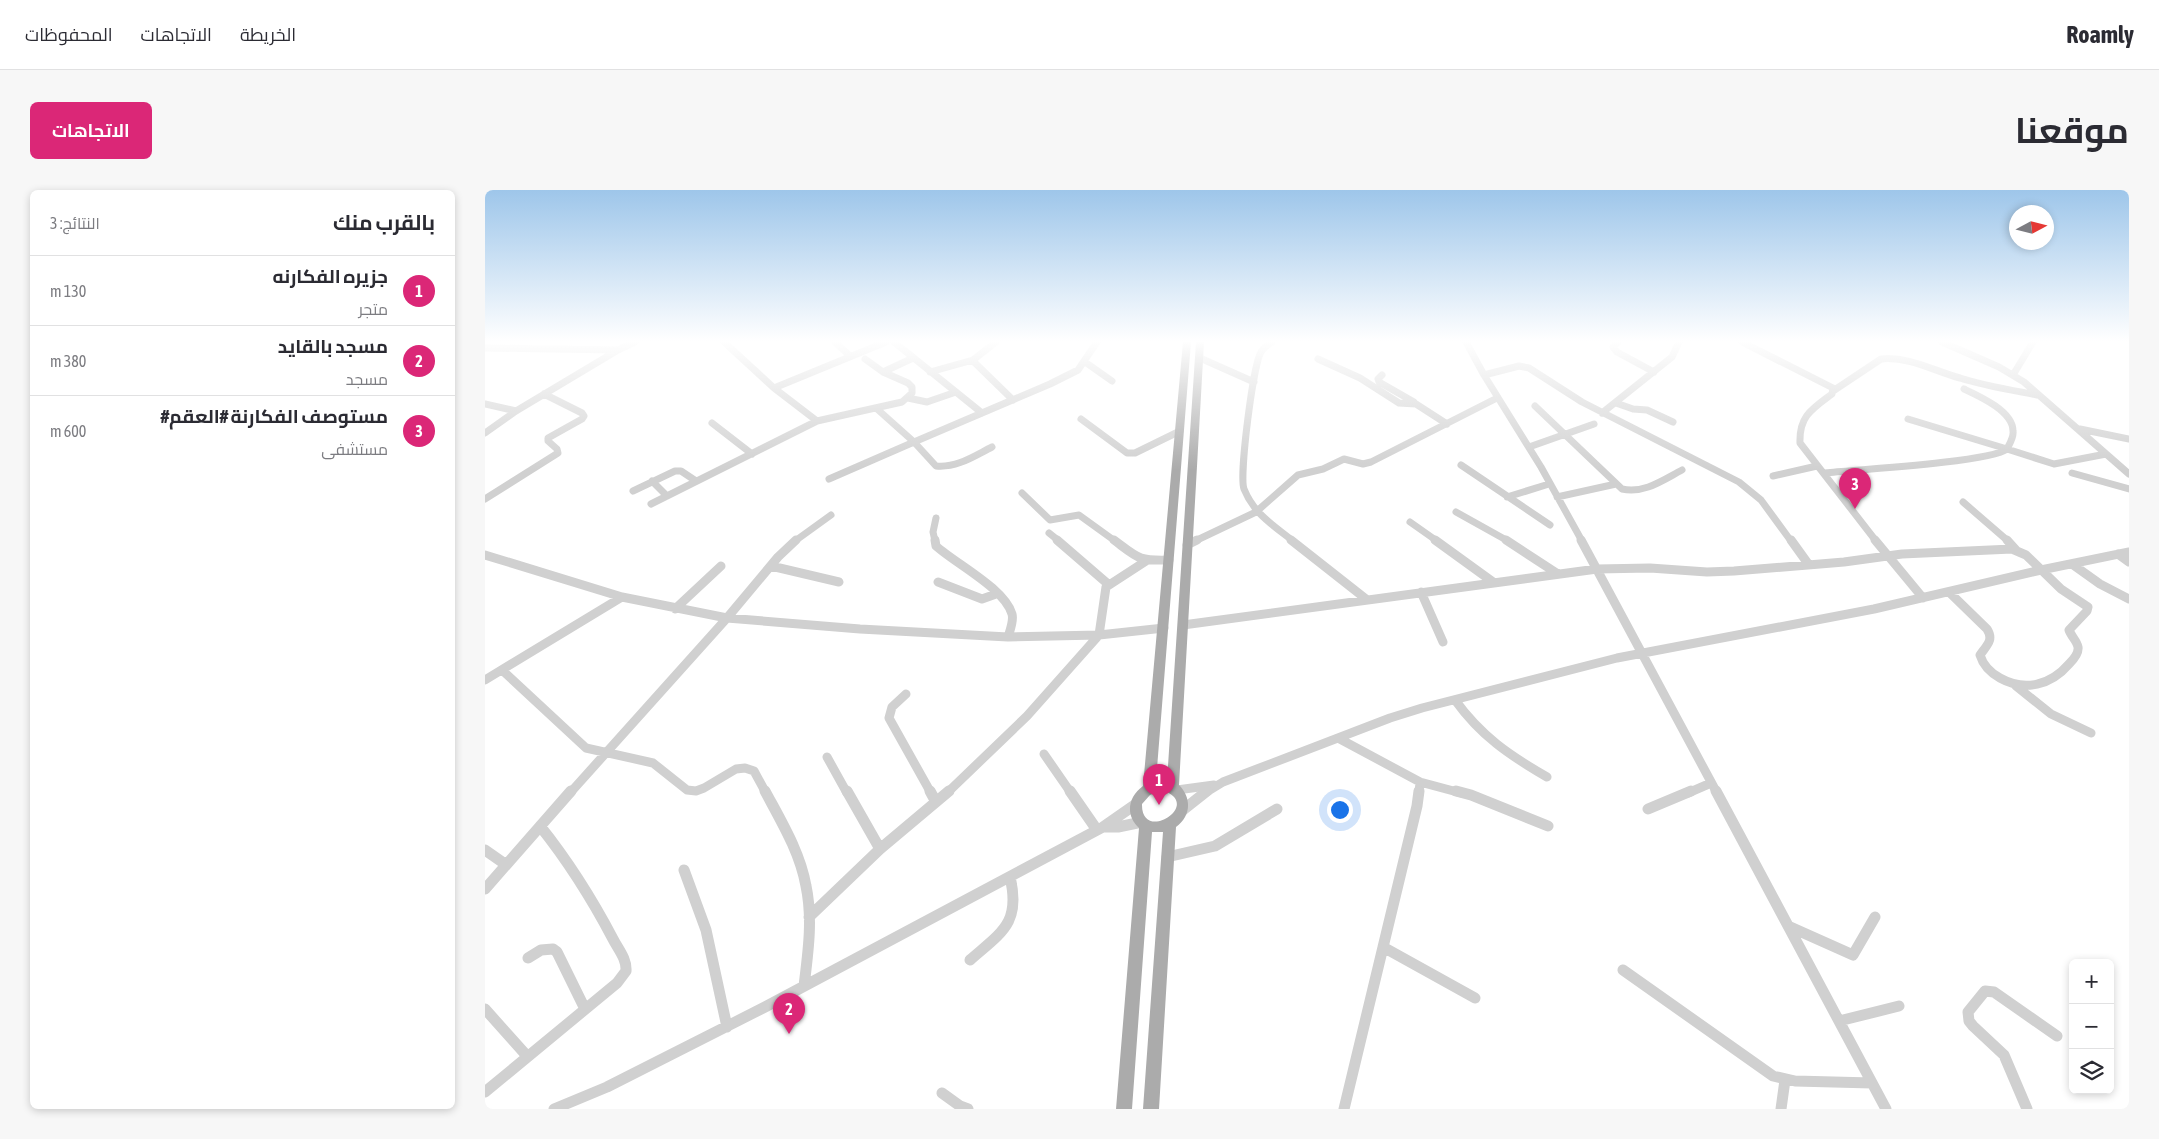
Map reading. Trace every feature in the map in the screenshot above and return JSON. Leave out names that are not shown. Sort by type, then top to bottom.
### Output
[{"type":"main road","points":[[1149,788],[1184,385]]},
{"type":"main road","points":[[1175,788],[1161,785],[1149,788],[1143,792],[1136,804],[1136,814],[1144,824],[1154,827],[1170,824],[1183,810],[1183,799],[1175,788],[1187,545],[1198,385]]},
{"type":"main road","points":[[1183,397],[1197,396]]},
{"type":"main road","points":[[1124,1109],[1144,824]]},
{"type":"main road","points":[[1151,1109],[1170,824]]},
{"type":"street","points":[[485,433],[559,385]]},
{"type":"street","points":[[771,385],[817,421]]},
{"type":"street","points":[[774,388],[781,385]]},
{"type":"street","points":[[651,504],[817,421],[902,402],[912,393],[910,385]]},
{"type":"street","points":[[947,385],[982,413]]},
{"type":"street","points":[[997,385],[1013,400]]},
{"type":"street","points":[[829,479],[1046,385]]},
{"type":"street","points":[[1254,385],[1245,447],[1243,487],[1256,512],[1366,599]]},
{"type":"street","points":[[1371,385],[1399,403],[1416,404]]},
{"type":"street","points":[[1384,385],[1447,424]]},
{"type":"street","points":[[1490,385],[1529,447],[1597,569],[1886,1109]]},
{"type":"street","points":[[1556,385],[1602,413],[1704,463],[1752,491],[1809,565]]},
{"type":"street","points":[[1602,413],[1638,385]]},
{"type":"street","points":[[1829,385],[1833,388],[1833,391]]},
{"type":"street","points":[[1842,385],[1805,416],[1800,425],[1800,443],[1887,556],[1923,598]]},
{"type":"street","points":[[1990,385],[2040,395]]},
{"type":"street","points":[[2026,385],[2129,474]]},
{"type":"street","points":[[1824,473],[1966,459],[2002,453],[2007,449],[2014,433],[2011,422],[1989,402],[1964,389]]},
{"type":"street","points":[[908,398],[924,404],[956,392]]},
{"type":"street","points":[[485,499],[558,453],[557,449],[548,441],[548,438],[584,416],[582,413],[544,394]]},
{"type":"street","points":[[1187,545],[1256,512],[1282,491],[1297,475],[1323,469],[1344,459],[1359,464],[1367,464],[1497,398]]},
{"type":"street","points":[[1616,402],[1633,409],[1647,410],[1673,422]]},
{"type":"street","points":[[485,404],[516,412]]},
{"type":"street","points":[[1535,406],[1567,434],[1624,490],[1632,491],[1658,482],[1682,470]]},
{"type":"street","points":[[876,408],[914,442],[936,466],[950,466],[993,448]]},
{"type":"street","points":[[1081,419],[1127,453],[1135,453],[1180,431]]},
{"type":"street","points":[[1908,419],[2054,464],[2107,454]]},
{"type":"street","points":[[712,423],[752,454]]},
{"type":"street","points":[[1529,447],[1594,424]]},
{"type":"street","points":[[2078,428],[2129,439]]},
{"type":"street","points":[[1461,465],[1550,525]]},
{"type":"street","points":[[1773,476],[1817,466]]},
{"type":"street","points":[[633,491],[678,470],[696,481]]},
{"type":"street","points":[[2072,473],[2129,489]]},
{"type":"street","points":[[652,482],[667,496]]},
{"type":"street","points":[[1507,497],[1549,484]]},
{"type":"street","points":[[1557,497],[1616,484]]},
{"type":"street","points":[[1022,493],[1050,520],[1079,515],[1135,556],[1146,561],[1169,560]]},
{"type":"street","points":[[1963,502],[2016,550],[2030,558],[2057,586],[2085,604],[2088,608],[2069,630],[2079,648],[2078,653],[2069,664],[2048,683],[2034,686],[2016,686]]},
{"type":"street","points":[[1456,512],[1522,549],[1558,574]]},
{"type":"street","points":[[485,889],[505,864],[727,618],[771,566],[804,532],[831,514]]},
{"type":"street","points":[[937,518],[933,532],[936,546],[996,594],[1013,615],[1008,636]]},
{"type":"street","points":[[1410,522],[1493,582]]},
{"type":"street","points":[[1049,533],[1108,584]]},
{"type":"street","points":[[1183,625],[1597,569],[1650,568],[1707,572],[1809,565],[1887,556],[2016,550]]},
{"type":"street","points":[[1183,810],[1199,796],[1223,782],[1390,718],[1455,700],[1617,658],[1923,598],[2041,570],[2129,552]]},
{"type":"street","points":[[2118,554],[2129,562]]},
{"type":"street","points":[[485,555],[622,597],[727,618],[860,629],[1008,636],[1099,635],[1164,628]]},
{"type":"street","points":[[809,917],[880,850],[936,802],[1015,729],[1099,635],[1104,592],[1108,584],[1146,561]]},
{"type":"street","points":[[2072,564],[2100,584],[2129,599]]},
{"type":"street","points":[[675,609],[721,566]]},
{"type":"street","points":[[771,566],[839,582]]},
{"type":"street","points":[[938,582],[982,599],[996,594]]},
{"type":"street","points":[[1421,592],[1443,642]]},
{"type":"street","points":[[1949,592],[1987,629],[1991,636],[1980,655],[1981,661],[1995,674],[2016,686],[2051,714],[2091,733]]},
{"type":"street","points":[[485,680],[622,597]]},
{"type":"street","points":[[502,670],[586,748],[653,763],[690,792],[701,790],[734,770],[742,768],[754,771],[803,872],[807,889],[809,946],[804,986]]},
{"type":"street","points":[[906,694],[894,704],[889,712],[889,718],[936,802]]},
{"type":"street","points":[[1455,700],[1476,728],[1507,754],[1547,777]]},
{"type":"street","points":[[1338,738],[1420,782],[1471,795],[1548,826]]},
{"type":"street","points":[[1044,754],[1100,829]]},
{"type":"street","points":[[827,757],[880,850]]},
{"type":"street","points":[[1175,788],[1223,782]]},
{"type":"street","points":[[1344,1109],[1417,806],[1420,782]]},
{"type":"street","points":[[1648,809],[1711,783]]},
{"type":"street","points":[[554,1109],[607,1086],[727,1027],[1100,829],[1136,804]]},
{"type":"street","points":[[1167,857],[1215,846],[1277,808]]},
{"type":"street","points":[[1100,829],[1144,824]]},
{"type":"street","points":[[485,1092],[623,977],[626,965],[611,934],[566,857],[540,826]]},
{"type":"street","points":[[485,850],[505,864]]},
{"type":"street","points":[[684,870],[706,930],[727,1027]]},
{"type":"street","points":[[970,960],[1005,926],[1014,911],[1015,902],[1010,877]]},
{"type":"street","points":[[1787,926],[1853,955],[1875,917]]},
{"type":"street","points":[[1383,946],[1475,998]]},
{"type":"street","points":[[528,958],[548,948],[557,952],[585,1008]]},
{"type":"street","points":[[1623,970],[1773,1076],[1785,1080],[1873,1082]]},
{"type":"street","points":[[2027,1109],[2022,1101],[2004,1054],[1973,1026],[1967,1016],[1968,1012],[1985,991],[1994,992],[2057,1036]]},
{"type":"street","points":[[1839,1021],[1877,1014],[1899,1006]]},
{"type":"street","points":[[485,1009],[527,1056]]},
{"type":"street","points":[[1781,1109],[1785,1080]]},
{"type":"street","points":[[942,1094],[959,1106],[968,1109]]},
{"type":"place","name":"مستوصف الفكارنة #العقم#","points":[[1855,509]]},
{"type":"place","name":"جزيره الفكارنه","points":[[1159,805]]},
{"type":"place","name":"مسجد بالقايد","points":[[789,1034]]}]
